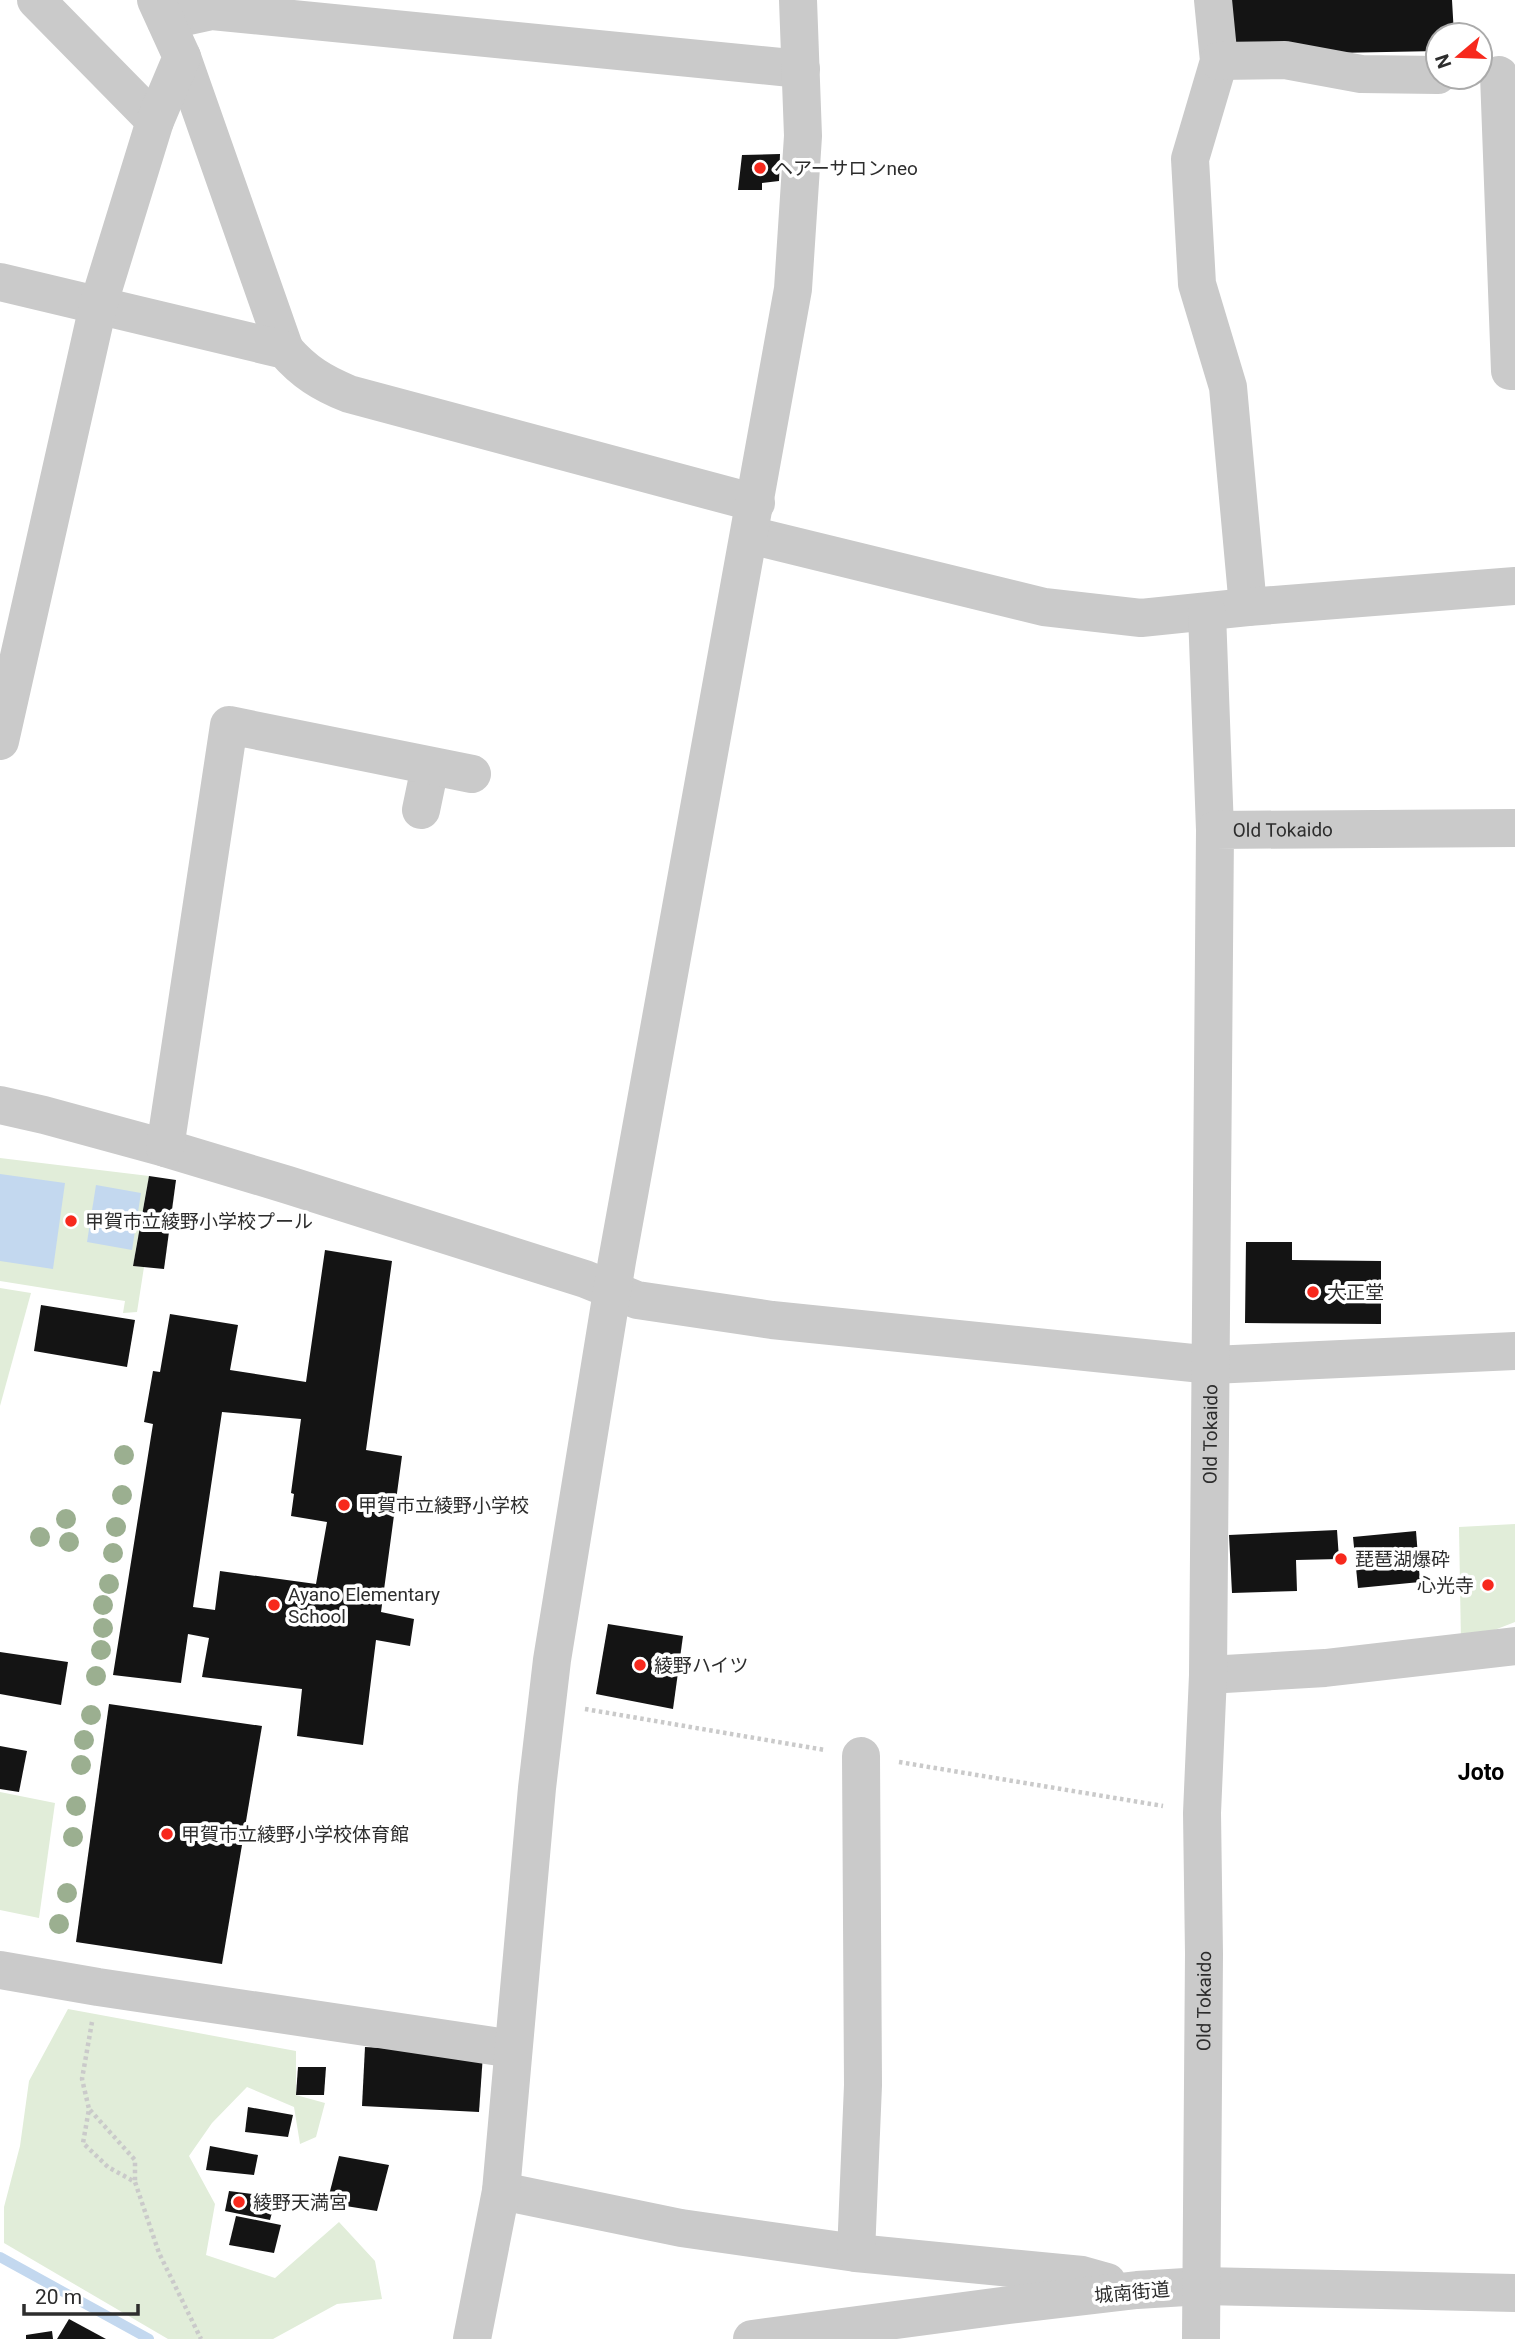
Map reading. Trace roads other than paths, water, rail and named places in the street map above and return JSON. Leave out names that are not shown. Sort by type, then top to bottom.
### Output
[{"type":"street","points":[[36,0],[155,121]]},
{"type":"street","points":[[472,2339],[500,2191],[546,1702],[612,1289],[793,289],[803,136],[798,0]]},
{"type":"street","points":[[1213,0],[1219,61],[1190,159],[1197,284],[1228,387],[1248,607]]},
{"type":"street","points":[[801,69],[212,11],[161,11],[182,57],[285,349],[307,373],[321,383],[349,394],[1044,607],[1141,618],[1515,586]]},
{"type":"street","points":[[0,741],[98,306],[155,121],[182,57]]},
{"type":"street","points":[[1219,61],[1285,60],[1361,75],[1424,75]]},
{"type":"street","points":[[1498,75],[1511,261],[1510,371],[1515,371]]},
{"type":"street","points":[[0,282],[285,349]]},
{"type":"street","points":[[1207,613],[1215,830]]},
{"type":"street","points":[[165,1148],[229,725],[472,774]]},
{"type":"street","points":[[421,810],[430,766]]},
{"type":"street","name":"Old Tokaido","points":[[1201,2339],[1204,1954],[1202,1813],[1208,1675],[1215,830],[1515,828]]},
{"type":"street","points":[[0,1105],[165,1148],[585,1279],[637,1300],[772,1321],[1212,1365],[1515,1351]]},
{"type":"street","points":[[1208,1675],[1325,1668],[1515,1646]]},
{"type":"street","points":[[856,2253],[863,2084],[861,1756]]},
{"type":"street","points":[[0,1969],[98,1987],[513,2049]]},
{"type":"street","points":[[500,2191],[681,2228],[856,2253],[1082,2275],[1137,2290]]},
{"type":"street","name":"城南街道","points":[[752,2339],[1137,2290],[1202,2286],[1515,2293]]},
{"type":"water","points":[[0,1174],[65,1183],[53,1269],[0,1261]]},
{"type":"water","points":[[96,1185],[141,1193],[132,1250],[87,1242]]},
{"type":"waterway","points":[[0,2257],[149,2339]]},
{"type":"place","name":"ヘアーサロンneo","points":[[760,168]]},
{"type":"place","name":"甲賀市立綾野小学校プール","points":[[71,1221]]},
{"type":"place","name":"大正堂","points":[[1313,1292]]},
{"type":"place","name":"甲賀市立綾野小学校","points":[[344,1505]]},
{"type":"place","name":"琵琶湖爆砕","points":[[1341,1559]]},
{"type":"place","name":"心光寺","points":[[1488,1585]]},
{"type":"place","name":"Ayano Elementary School","points":[[274,1605]]},
{"type":"place","name":"綾野ハイツ","points":[[640,1665]]},
{"type":"place","name":"甲賀市立綾野小学校体育館","points":[[167,1834]]},
{"type":"place","name":"綾野天満宮","points":[[239,2202]]},
{"type":"district","name":"Joto","points":[[1481,1772]]}]
